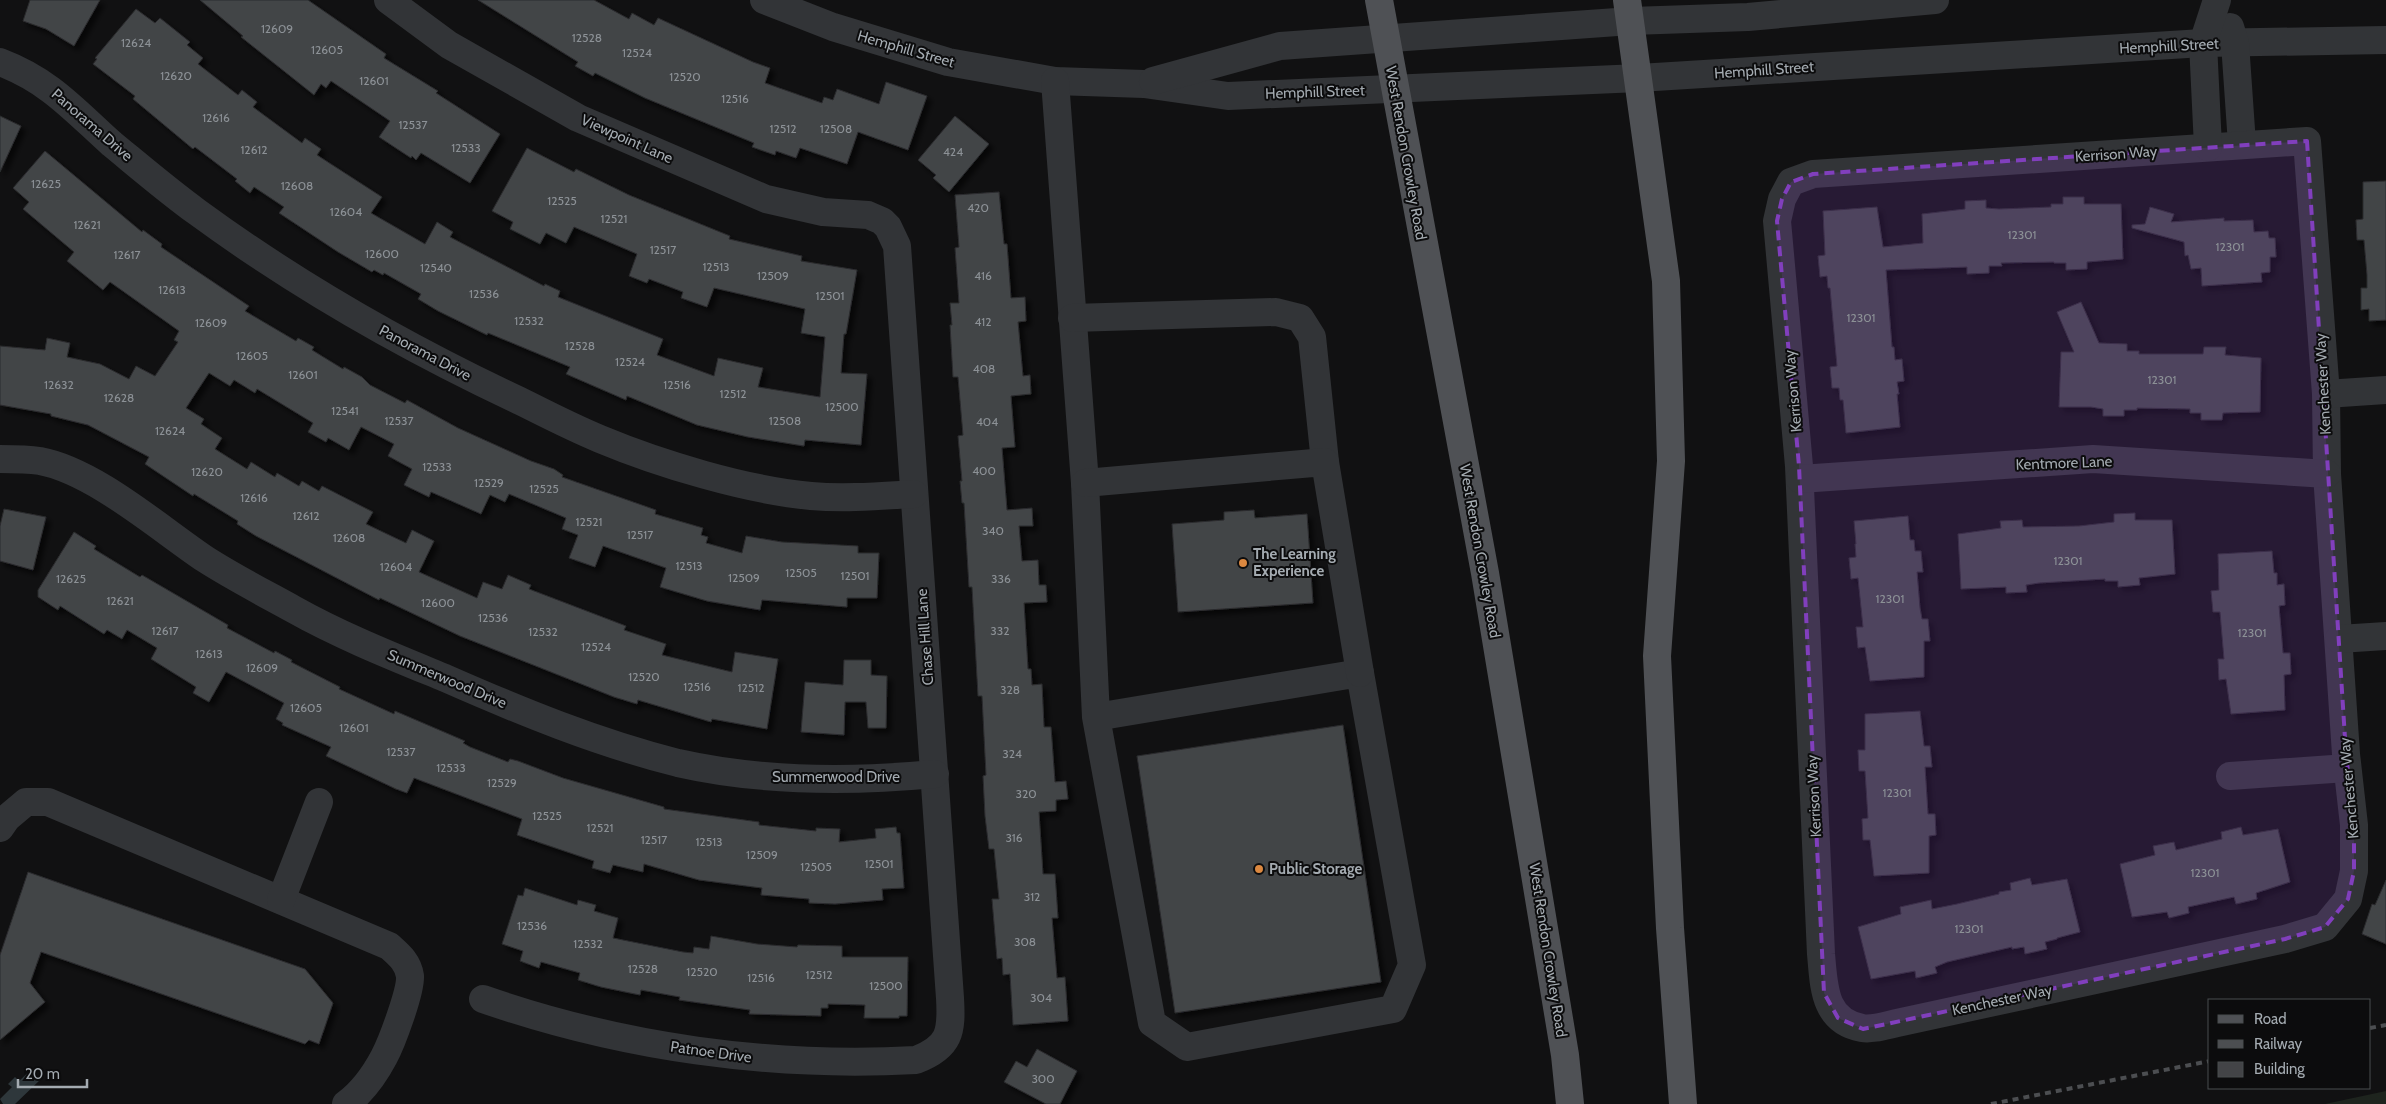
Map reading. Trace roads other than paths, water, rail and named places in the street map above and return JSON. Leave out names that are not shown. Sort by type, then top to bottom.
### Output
[{"type":"main road","name":"West Rendon Crowley Road","points":[[1379,0],[1485,573],[1565,1055],[1570,1104]]},
{"type":"main road","points":[[1629,11],[1666,281],[1671,461],[1657,656],[1670,928],[1683,1104]]},
{"type":"street","name":"Viewpoint Lane","points":[[388,0],[448,45],[578,118],[766,199],[823,212],[868,215],[882,220],[888,227]]},
{"type":"street","name":"Hemphill Street","points":[[764,0],[833,27],[948,62],[1055,81],[1144,84],[1228,96],[1639,78],[2202,44],[2386,40]]},
{"type":"street","name":"Hemphill Street","points":[[1144,84],[1280,46],[1386,39],[1629,11],[1748,17],[1935,0]]},
{"type":"street","points":[[2208,147],[2202,44],[2217,0]]},
{"type":"street","points":[[2221,0],[2235,43],[2242,144]]},
{"type":"street","name":"Panorama Drive","points":[[0,62],[26,72],[63,97],[112,143],[196,211],[287,275],[394,338],[564,423],[600,440],[697,472],[759,487],[810,496],[862,498],[914,494]]},
{"type":"street","points":[[1055,81],[1072,318],[1085,483],[1096,717],[1152,1023],[1187,1046],[1393,1008],[1412,964],[1360,673],[1325,462],[1312,337],[1300,318],[1276,312],[1072,318]]},
{"type":"street","name":"Kerrison Way","points":[[1838,1018],[1824,993],[1822,964],[1800,479],[1777,221],[1782,199],[1792,182],[1813,174],[2308,141]]},
{"type":"street","name":"Kenchester Way","points":[[1838,1018],[1863,1029],[1897,1023],[2285,939],[2325,927],[2348,899],[2354,871],[2354,825],[2338,640],[2327,474],[2326,394],[2308,141]]},
{"type":"street","name":"Chase Hill Lane","points":[[888,227],[897,246],[935,774],[951,1022],[948,1036],[941,1047]]},
{"type":"street","points":[[2326,394],[2386,390]]},
{"type":"street","name":"Summerwood Drive","points":[[0,459],[42,462],[67,469],[103,488],[208,560],[296,611],[504,704],[601,740],[679,763],[760,776],[870,779],[935,774]]},
{"type":"street","name":"Kentmore Lane","points":[[1800,479],[2093,459],[2327,474]]},
{"type":"street","points":[[1085,483],[1325,462]]},
{"type":"street","points":[[2338,640],[2386,636]]},
{"type":"street","points":[[1096,717],[1360,673]]},
{"type":"street","points":[[2230,776],[2348,768]]},
{"type":"street","points":[[0,828],[7,818],[26,802],[48,802],[389,946],[404,960],[410,977],[408,993],[384,1057],[357,1096],[346,1104]]},
{"type":"street","points":[[281,900],[319,802]]},
{"type":"street","name":"Patnoe Drive","points":[[483,999],[536,1017],[669,1047],[759,1059],[908,1061],[930,1055],[941,1047]]},
{"type":"railway","points":[[2371,1028],[2386,1025]]},
{"type":"railway","points":[[1991,1104],[2208,1061]]},
{"type":"place","name":"The Learning Experience","points":[[1243,563]]},
{"type":"place","name":"Public Storage","points":[[1259,869]]}]
